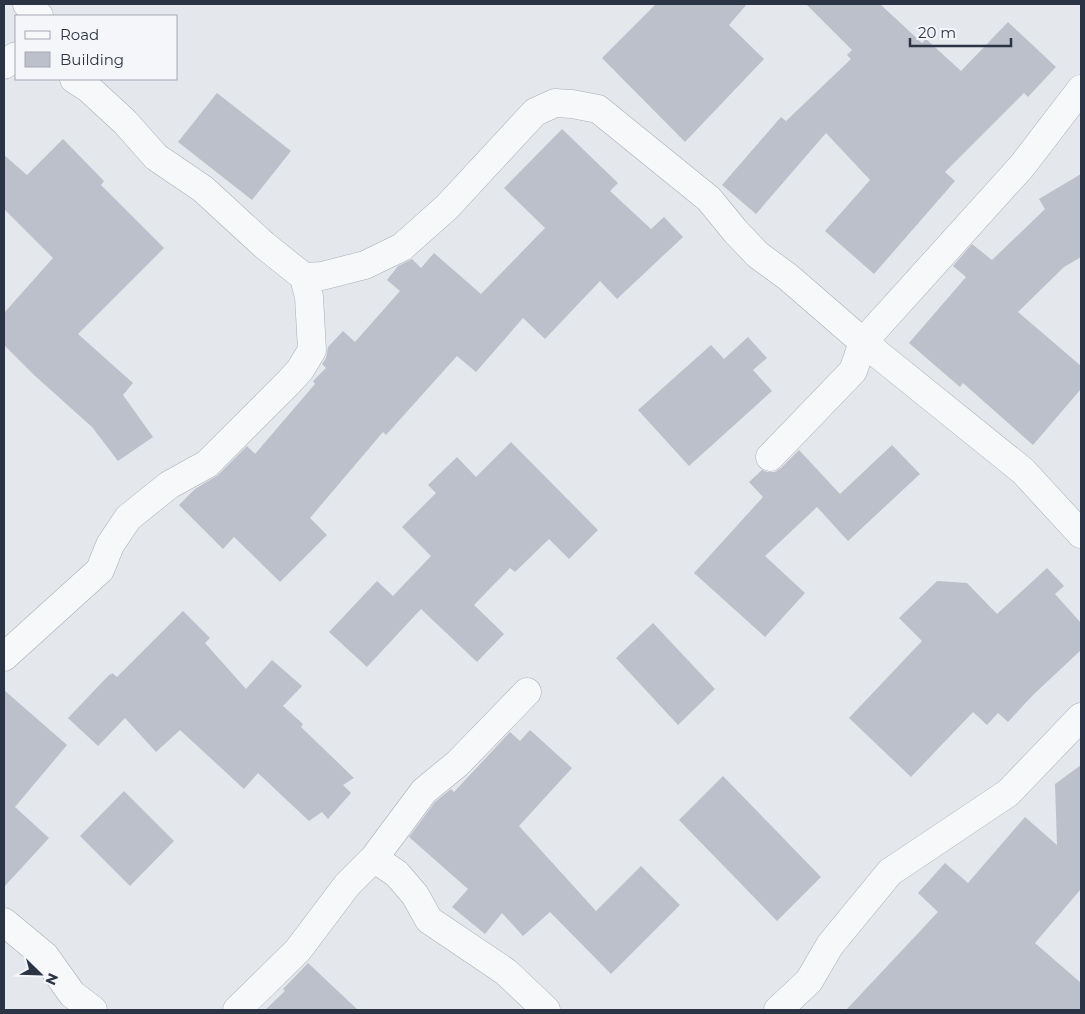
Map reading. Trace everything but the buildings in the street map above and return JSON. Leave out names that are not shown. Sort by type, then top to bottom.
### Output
[{"type":"street","points":[[27,4],[38,15]]},
{"type":"street","points":[[48,15],[58,4]]},
{"type":"street","points":[[4,657],[100,570],[110,545],[128,518],[169,485],[207,464],[300,370],[312,350],[309,297],[304,277],[264,245],[203,189],[156,157],[124,122],[88,88],[76,80]]},
{"type":"street","points":[[770,456],[853,370],[863,342],[1022,166],[1081,89]]},
{"type":"street","points":[[304,277],[322,276],[365,265],[402,247],[447,207],[535,112],[555,104],[572,104],[598,109],[709,199],[758,255],[788,277],[863,342],[1023,471],[1081,534]]},
{"type":"street","points":[[237,1010],[298,950],[347,886],[374,858],[424,791],[457,764],[527,692]]},
{"type":"street","points":[[778,1010],[809,981],[830,945],[890,872],[1008,793],[1081,717]]},
{"type":"street","points":[[374,858],[397,874],[415,895],[429,920],[506,972],[546,1010]]},
{"type":"street","points":[[4,922],[45,956],[72,994],[93,1010]]}]
